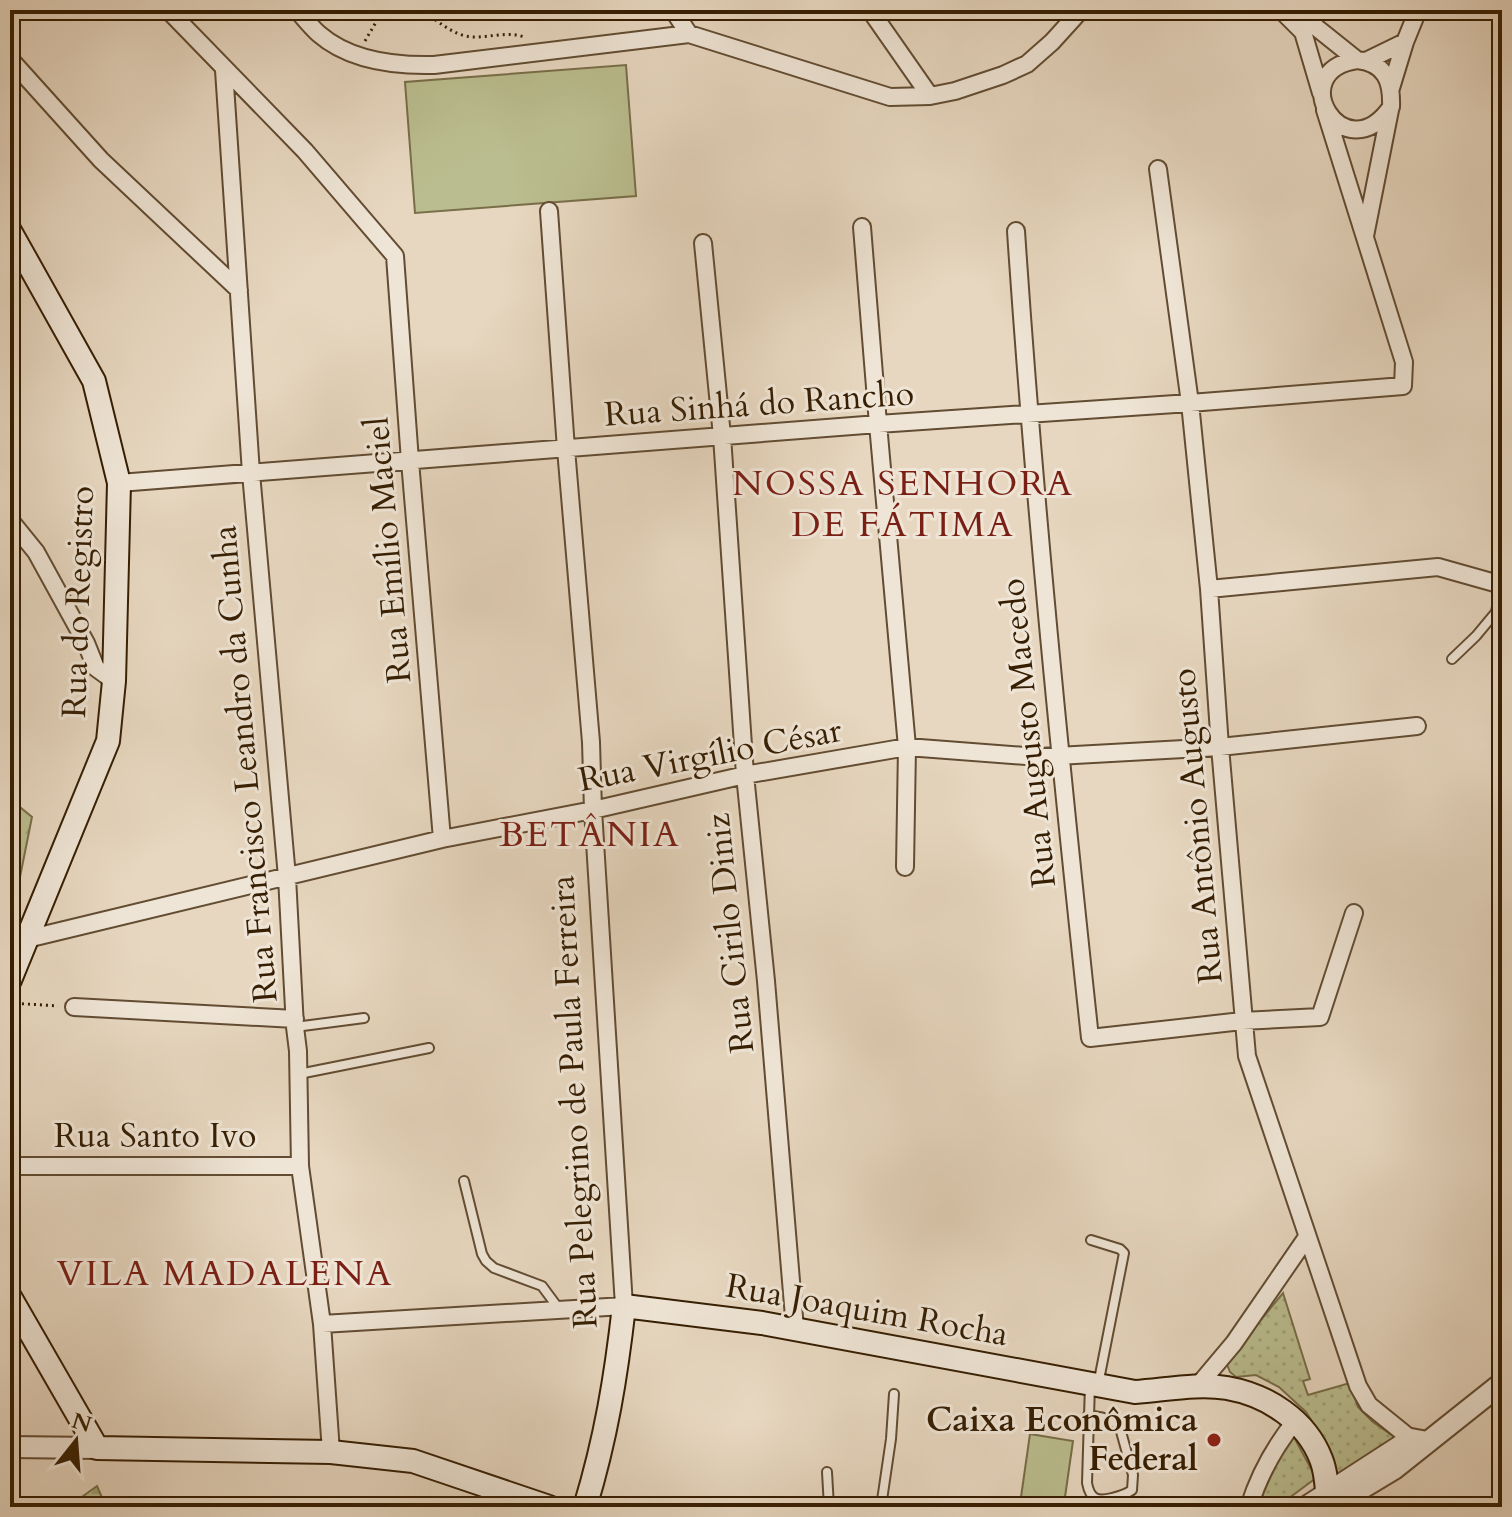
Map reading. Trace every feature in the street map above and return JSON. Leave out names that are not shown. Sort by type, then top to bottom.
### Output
[{"type":"main road","name":"Rua do Registro","points":[[10,231],[94,381],[119,483],[114,681],[108,741],[10,980]]},
{"type":"main road","points":[[10,1297],[97,1448],[331,1452],[413,1461],[549,1507]]},
{"type":"main road","name":"Rua Joaquim Rocha","points":[[624,1306],[762,1323],[1135,1392],[1225,1387],[1272,1404],[1296,1420],[1321,1459],[1329,1503]]},
{"type":"main road","name":"Rua Pelegrino de Paula Ferreira","points":[[585,1507],[607,1425],[624,1306]]},
{"type":"street","points":[[168,10],[224,70]]},
{"type":"street","points":[[297,10],[319,34],[343,50],[374,61],[434,65],[689,34],[890,97],[930,96],[1003,75],[1027,64],[1052,42],[1076,12]]},
{"type":"street","points":[[673,10],[689,34]]},
{"type":"street","points":[[870,10],[930,96]]},
{"type":"street","points":[[1281,10],[1303,32],[1364,237]]},
{"type":"street","points":[[1302,10],[1317,28],[1382,71],[1391,88]]},
{"type":"street","points":[[1364,237],[1390,110],[1391,88],[1418,10]]},
{"type":"street","points":[[1390,110],[1372,126],[1354,130],[1337,124],[1323,103],[1326,78],[1339,64],[1362,60],[1405,42]]},
{"type":"street","points":[[10,59],[101,160],[239,290]]},
{"type":"street","name":"Rua Emílio Maciel","points":[[224,70],[305,151],[395,256],[442,839]]},
{"type":"street","name":"Rua Francisco Leandro da Cunha","points":[[224,70],[251,473],[287,877],[298,1051],[300,1166],[322,1324],[331,1452]]},
{"type":"street","name":"Rua Antônio Augusto","points":[[1158,169],[1190,403],[1209,589],[1247,1056],[1358,1386],[1369,1405],[1419,1441]]},
{"type":"street","name":"Rua Pelegrino de Paula Ferreira","points":[[549,211],[591,742],[624,1306]]},
{"type":"street","points":[[862,227],[907,747],[905,867]]},
{"type":"street","name":"Rua Augusto Macedo","points":[[1016,231],[1028,415],[1090,1038],[1242,1021]]},
{"type":"street","name":"Rua Sinhá do Rancho","points":[[119,483],[1403,386],[1404,362],[1364,237]]},
{"type":"street","name":"Rua Cirilo Diniz","points":[[703,243],[722,436],[745,775],[795,1329]]},
{"type":"street","points":[[10,520],[36,552],[86,643],[96,668],[114,681]]},
{"type":"street","points":[[1209,589],[1438,567],[1502,584]]},
{"type":"street","name":"Rua Virgílio César","points":[[27,939],[442,839],[593,810],[745,775],[907,747],[1039,757],[1220,747],[1417,726]]},
{"type":"street","points":[[1242,1021],[1320,1017],[1354,913]]},
{"type":"street","points":[[74,1007],[295,1023]]},
{"type":"street","name":"Rua Santo Ivo","points":[[10,1166],[300,1166]]},
{"type":"street","points":[[1197,1387],[1234,1343],[1307,1237]]},
{"type":"street","name":"Rua Joaquim Rocha","points":[[322,1324],[624,1306]]},
{"type":"street","points":[[1218,1363],[1225,1387]]},
{"type":"street","points":[[1306,1507],[1329,1503],[1502,1383]]},
{"type":"street","points":[[1249,1507],[1258,1480],[1296,1420]]},
{"type":"street","points":[[10,1447],[97,1448]]},
{"type":"lane","points":[[1452,659],[1496,612],[1502,584]]},
{"type":"lane","points":[[295,1023],[364,1018]]},
{"type":"lane","points":[[298,1075],[429,1048]]},
{"type":"lane","points":[[464,1181],[486,1261],[494,1268],[542,1286],[560,1310]]},
{"type":"lane","points":[[1088,1415],[1110,1420],[1120,1428],[1133,1475],[1132,1490],[1127,1494],[1100,1501],[1089,1493],[1087,1483],[1088,1415],[1124,1253],[1091,1240]]},
{"type":"lane","points":[[881,1507],[894,1394]]},
{"type":"lane","points":[[827,1472],[829,1507]]},
{"type":"path","points":[[357,55],[383,10]]},
{"type":"path","points":[[420,10],[465,36],[521,36],[530,41],[537,52]]},
{"type":"path","points":[[10,1003],[74,1007]]},
{"type":"green space","points":[[626,65],[636,196],[415,213],[405,82]]},
{"type":"green space","points":[[10,799],[32,817],[10,927]]},
{"type":"green space","points":[[1283,1293],[1310,1379],[1303,1381],[1308,1395],[1350,1383],[1358,1407],[1399,1440],[1338,1476],[1306,1412],[1279,1387],[1256,1375],[1236,1377],[1226,1362]]},
{"type":"green space","points":[[1030,1434],[1073,1441],[1064,1504],[1021,1497]]},
{"type":"green space","points":[[1291,1437],[1316,1478],[1277,1507],[1258,1507],[1271,1474]]},
{"type":"green space","points":[[97,1486],[106,1507],[68,1507]]},
{"type":"place","name":"Caixa Econômica Federal","points":[[1214,1440]]},
{"type":"district","name":"NOSSA SENHORA DE FÁTIMA","points":[[903,504]]},
{"type":"district","name":"BETÂNIA","points":[[590,834]]},
{"type":"district","name":"VILA MADALENA","points":[[225,1273]]}]
